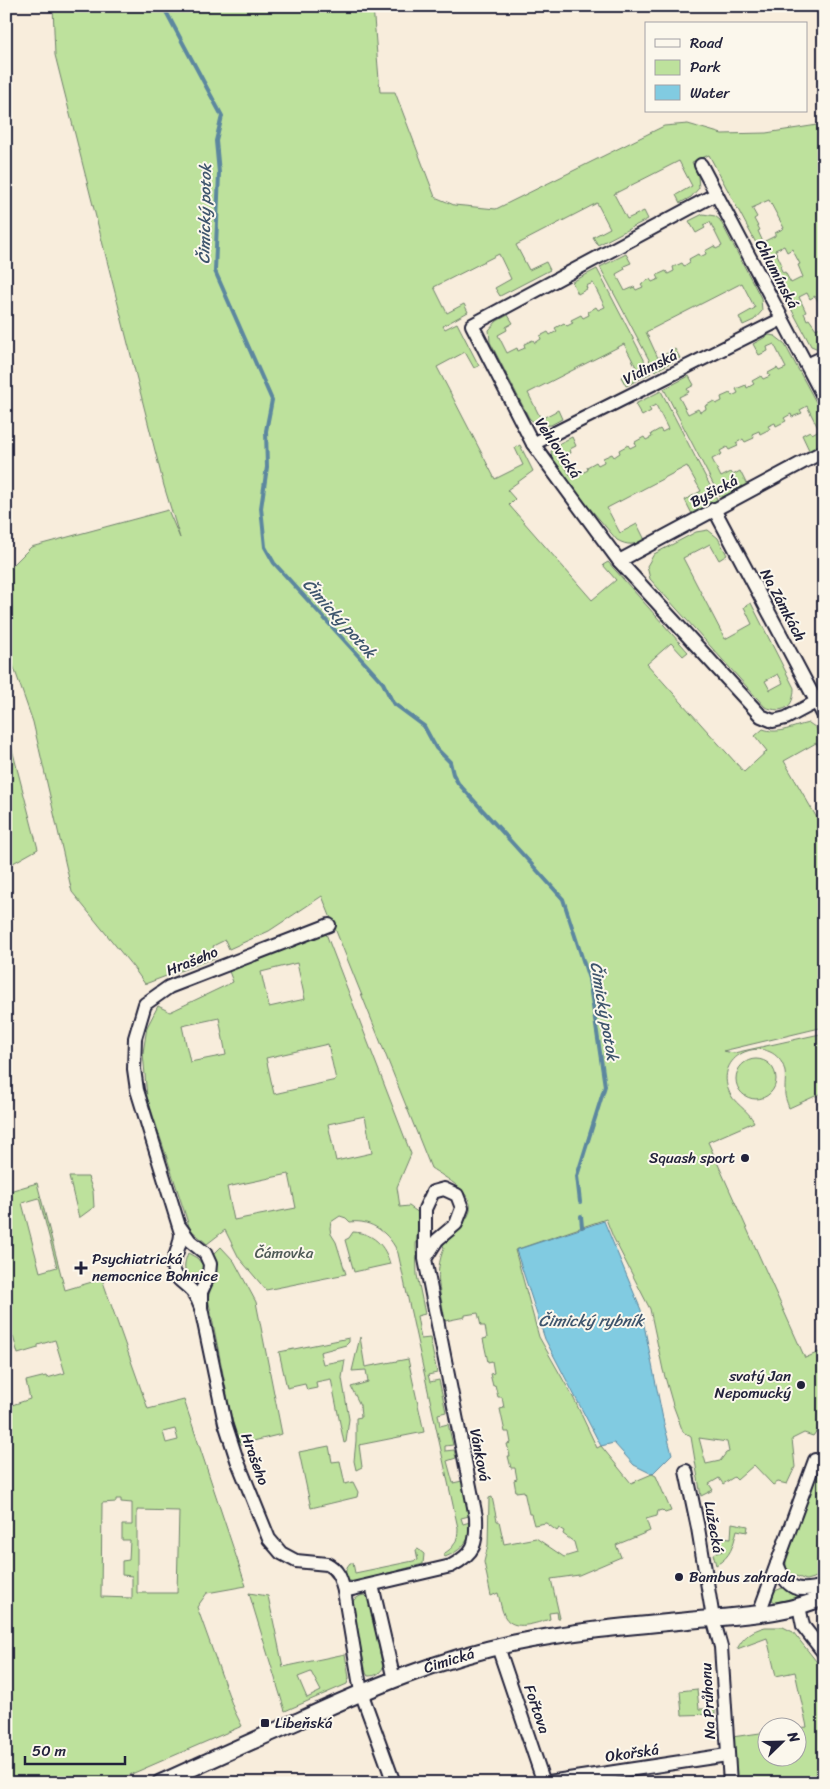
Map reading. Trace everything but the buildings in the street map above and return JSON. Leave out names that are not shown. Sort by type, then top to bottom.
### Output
[{"type":"street","name":"Chlumínská","points":[[701,165],[824,398]]},
{"type":"street","name":"Vehlovická","points":[[716,194],[472,325],[533,444],[619,561],[761,716],[773,721],[786,718],[816,702]]},
{"type":"street","name":"Vidimská","points":[[533,444],[782,319]]},
{"type":"street","points":[[807,365],[824,357]]},
{"type":"street","name":"Byšická","points":[[619,561],[824,451]]},
{"type":"street","name":"Na Zámkách","points":[[714,509],[824,716]]},
{"type":"street","name":"Hrašeho","points":[[201,1308],[192,1291],[178,1278],[174,1270],[174,1260],[181,1239],[179,1226],[137,1090],[134,1069],[138,1024],[145,1004],[169,987],[329,925]]},
{"type":"street","name":"Vánková","points":[[344,1592],[451,1566],[464,1559],[474,1546],[477,1534],[476,1517],[425,1259],[425,1209],[433,1192],[444,1189],[457,1194],[462,1208],[456,1224],[437,1240],[425,1259]]},
{"type":"street","name":"Hrašeho","points":[[179,1226],[190,1241],[205,1253],[210,1264],[209,1275],[201,1292],[201,1308],[225,1423],[240,1469],[270,1539],[274,1546],[289,1558],[304,1563],[327,1564],[338,1572],[344,1592]]},
{"type":"street","points":[[759,1614],[815,1460]]},
{"type":"street","name":"Lužecká","points":[[686,1471],[698,1528],[713,1618]]},
{"type":"street","points":[[777,1564],[782,1577],[790,1586],[807,1590],[824,1586]]},
{"type":"street","points":[[372,1585],[394,1680]]},
{"type":"street","points":[[344,1592],[362,1692],[394,1783]]},
{"type":"street","name":"Čimická","points":[[160,1783],[362,1692],[437,1664],[498,1647],[577,1632],[759,1614],[799,1606],[824,1597]]},
{"type":"street","points":[[799,1606],[803,1626],[824,1653]]},
{"type":"street","name":"Na Průhonu","points":[[713,1618],[721,1647],[730,1783]]},
{"type":"street","name":"Fořtova","points":[[498,1647],[544,1782]]},
{"type":"street","name":"Okořská","points":[[544,1782],[727,1755]]},
{"type":"green space","points":[[53,6],[373,6],[380,92],[395,92],[435,197],[454,205],[496,209],[664,126],[688,124],[722,134],[766,133],[824,124],[824,310],[815,296],[810,299],[807,293],[799,297],[806,312],[804,313],[807,320],[809,319],[816,329],[824,325],[824,349],[821,350],[811,346],[709,155],[692,162],[698,176],[699,188],[691,197],[680,203],[676,195],[692,186],[679,161],[614,194],[627,219],[644,211],[648,219],[598,245],[593,237],[610,228],[597,203],[516,245],[529,270],[546,262],[550,270],[500,296],[495,288],[511,279],[499,254],[434,287],[447,313],[464,304],[468,312],[443,326],[445,329],[457,323],[479,366],[474,368],[465,352],[437,367],[495,479],[523,465],[515,448],[520,445],[533,471],[507,490],[515,499],[509,505],[592,600],[616,580],[603,565],[608,562],[688,652],[683,656],[671,643],[647,664],[744,772],[767,751],[755,736],[763,729],[781,731],[809,723],[821,733],[824,745],[824,756],[816,743],[784,761],[824,830],[824,1027],[723,1051],[734,1053],[824,1034],[824,1092],[789,1108],[785,1097],[785,1073],[782,1063],[775,1055],[765,1050],[755,1049],[744,1052],[729,1066],[726,1076],[730,1094],[754,1122],[708,1142],[805,1358],[824,1350],[824,1417],[813,1436],[804,1433],[792,1439],[795,1467],[787,1484],[778,1482],[773,1485],[754,1465],[737,1480],[734,1477],[723,1484],[719,1478],[709,1484],[713,1490],[701,1496],[691,1437],[683,1432],[673,1405],[663,1370],[650,1309],[613,1237],[606,1219],[515,1250],[539,1337],[574,1399],[597,1448],[601,1446],[631,1483],[652,1474],[656,1476],[671,1511],[665,1513],[662,1510],[658,1511],[657,1516],[646,1519],[650,1531],[616,1545],[621,1557],[579,1575],[551,1579],[560,1618],[558,1618],[557,1612],[549,1613],[550,1619],[526,1625],[514,1624],[505,1617],[498,1593],[491,1596],[484,1562],[488,1545],[489,1498],[492,1497],[504,1544],[536,1538],[564,1557],[577,1553],[574,1542],[563,1534],[564,1531],[559,1528],[557,1531],[546,1523],[534,1525],[531,1514],[529,1514],[524,1491],[516,1492],[514,1480],[517,1479],[515,1468],[511,1468],[508,1456],[510,1456],[507,1444],[511,1443],[509,1432],[505,1432],[500,1409],[504,1408],[502,1397],[498,1397],[495,1385],[493,1386],[490,1374],[494,1373],[492,1361],[488,1362],[483,1339],[487,1338],[485,1326],[481,1326],[478,1313],[445,1321],[438,1276],[443,1245],[468,1216],[469,1201],[459,1188],[431,1168],[322,896],[269,931],[229,949],[225,940],[213,946],[217,957],[145,984],[72,892],[33,722],[6,645],[6,572],[31,547],[168,510],[180,538],[164,486],[55,55]],"holes":[[[769,200],[784,228],[775,233],[775,236],[763,242],[758,231],[760,230],[754,219],[757,217],[752,208],[761,204],[761,202]],[[784,246],[787,252],[792,249],[800,264],[798,265],[803,277],[791,283],[780,267],[782,265],[775,250]],[[699,1438],[727,1442],[729,1452],[720,1461],[706,1464]]]},
{"type":"green space","points":[[703,214],[715,216],[720,220],[761,298],[762,311],[754,320],[743,325],[739,317],[755,308],[742,283],[646,332],[658,358],[675,349],[680,358],[655,371],[600,267],[626,254],[631,263],[624,266],[625,269],[616,274],[625,291],[634,287],[636,290],[643,287],[641,284],[650,279],[652,282],[659,279],[657,275],[666,271],[668,274],[674,271],[673,267],[682,263],[684,266],[690,262],[689,259],[698,254],[700,257],[706,254],[705,251],[714,246],[716,249],[722,246],[710,222],[703,225],[705,228],[696,233],[689,221]]},
{"type":"green space","points":[[597,269],[651,373],[626,386],[621,377],[637,369],[624,344],[528,393],[541,419],[558,410],[562,419],[551,425],[538,426],[529,418],[490,342],[489,330],[497,321],[508,315],[513,323],[506,327],[507,330],[498,335],[507,353],[517,348],[518,351],[525,348],[524,344],[533,340],[535,343],[541,339],[540,336],[548,332],[550,335],[557,331],[555,328],[564,323],[567,326],[573,323],[571,320],[581,315],[583,318],[589,315],[588,312],[596,307],[598,310],[605,307],[593,283],[586,286],[587,289],[578,294],[572,282]]},
{"type":"green space","points":[[769,335],[775,336],[784,343],[824,417],[824,444],[810,452],[802,435],[810,431],[812,434],[819,430],[807,406],[800,410],[802,413],[792,417],[791,414],[784,418],[786,421],[776,426],[775,423],[768,426],[770,429],[760,434],[759,431],[752,434],[754,438],[745,442],[743,439],[736,443],[738,446],[729,450],[727,447],[720,451],[722,454],[712,459],[721,477],[731,472],[733,475],[740,471],[747,485],[721,499],[664,389],[689,376],[694,385],[687,389],[689,392],[679,397],[688,414],[698,409],[700,412],[706,409],[705,406],[714,401],[716,404],[722,401],[721,397],[730,393],[732,396],[738,393],[736,389],[746,385],[747,388],[754,384],[752,381],[761,376],[763,379],[770,376],[768,373],[777,368],[779,371],[786,368],[774,344],[767,347],[768,351],[759,355],[753,344]]},
{"type":"green space","points":[[661,391],[718,501],[692,514],[685,500],[701,491],[687,466],[607,508],[620,533],[637,524],[645,540],[628,544],[617,540],[553,465],[551,451],[560,443],[572,437],[576,446],[570,449],[571,453],[561,458],[570,475],[580,470],[582,473],[588,470],[587,467],[596,462],[598,465],[604,462],[603,458],[612,454],[614,457],[620,453],[619,450],[628,445],[630,448],[636,445],[635,442],[644,437],[646,440],[652,437],[651,434],[660,429],[662,432],[668,429],[656,405],[649,408],[651,411],[642,416],[635,404]]},
{"type":"green space","points":[[708,530],[718,538],[727,555],[719,560],[710,544],[683,558],[725,639],[752,624],[744,607],[751,603],[794,688],[790,705],[786,708],[777,710],[765,707],[650,579],[647,566],[654,554],[696,532]],"holes":[[[778,674],[783,683],[770,690],[765,681]]]},
{"type":"green space","points":[[6,726],[38,849],[6,867]]},
{"type":"green space","name":"Čámovka","points":[[325,931],[411,1154],[397,1187],[400,1207],[409,1206],[419,1213],[416,1245],[417,1275],[425,1314],[417,1316],[421,1339],[430,1338],[437,1373],[428,1375],[430,1382],[439,1380],[446,1412],[438,1414],[440,1426],[448,1424],[453,1445],[445,1446],[445,1451],[454,1450],[456,1458],[447,1461],[453,1483],[462,1481],[469,1516],[461,1518],[463,1524],[470,1522],[469,1534],[464,1544],[456,1552],[445,1557],[443,1554],[453,1547],[458,1528],[395,1246],[385,1234],[373,1225],[350,1222],[340,1216],[331,1222],[330,1228],[346,1274],[266,1290],[239,1258],[225,1230],[207,1244],[190,1229],[147,1097],[143,1053],[147,1027],[158,1006],[170,1012],[233,982],[227,966]],"holes":[[[297,963],[305,999],[269,1007],[261,972]],[[219,1018],[226,1055],[190,1062],[182,1026]],[[328,1044],[336,1080],[274,1094],[266,1058]],[[365,1116],[372,1153],[336,1161],[328,1124]],[[289,1174],[296,1208],[234,1220],[227,1187]]]},
{"type":"green space","points":[[756,1059],[767,1062],[773,1068],[776,1079],[773,1090],[767,1096],[756,1099],[745,1096],[739,1090],[736,1079],[739,1068],[745,1062]]},
{"type":"green space","points":[[69,1177],[88,1177],[93,1191],[94,1207],[79,1218]]},
{"type":"green space","name":"Psychiatrická nemocnice Bohnice","points":[[37,1183],[65,1290],[102,1279],[148,1409],[184,1400],[246,1586],[207,1593],[197,1607],[234,1710],[242,1726],[111,1783],[6,1783],[6,1396],[9,1406],[30,1399],[26,1381],[65,1373],[55,1340],[18,1354],[13,1336],[6,1337],[6,1192]],"holes":[[[39,1198],[57,1267],[40,1272],[22,1203]],[[175,1429],[178,1440],[166,1443],[163,1432]],[[116,1499],[121,1499],[121,1502],[132,1503],[132,1525],[122,1525],[122,1540],[130,1540],[129,1560],[122,1561],[122,1575],[132,1576],[132,1598],[101,1597],[102,1503],[116,1502]],[[137,1510],[179,1511],[177,1593],[137,1593]]]},
{"type":"green space","points":[[353,1232],[367,1235],[377,1241],[385,1251],[390,1264],[354,1272],[345,1240]]},
{"type":"green space","points":[[221,1247],[234,1261],[256,1302],[282,1434],[237,1445],[208,1298],[214,1277],[213,1255]]},
{"type":"green space","points":[[188,1253],[197,1258],[203,1265],[203,1276],[197,1285],[189,1278],[185,1271]]},
{"type":"green space","points":[[360,1337],[365,1367],[408,1359],[424,1432],[359,1445],[362,1467],[356,1470],[354,1461],[356,1418],[361,1417],[360,1405],[351,1387],[368,1382],[366,1370],[352,1371]]},
{"type":"green space","points":[[349,1338],[349,1342],[346,1345],[320,1352],[323,1364],[345,1360],[342,1378],[349,1419],[346,1442],[344,1443],[331,1379],[316,1382],[317,1388],[307,1390],[305,1384],[287,1388],[279,1352]]},
{"type":"green space","points":[[329,1446],[332,1462],[340,1461],[345,1484],[353,1482],[358,1492],[357,1497],[311,1508],[299,1452]]},
{"type":"green space","points":[[824,1455],[824,1575],[806,1580],[796,1576],[793,1580],[786,1569],[786,1557]]},
{"type":"green space","points":[[732,1523],[748,1526],[747,1532],[737,1530],[733,1546],[728,1555],[716,1565],[713,1554],[723,1551],[720,1537],[731,1538]]},
{"type":"green space","points":[[418,1549],[424,1554],[423,1564],[354,1582],[347,1580],[346,1571],[350,1563],[353,1563],[355,1573],[418,1560],[416,1550]]},
{"type":"green space","points":[[782,1588],[807,1597],[775,1602],[771,1596],[775,1591]]},
{"type":"green space","points":[[249,1593],[268,1596],[283,1667],[345,1654],[349,1678],[347,1684],[285,1711]],"holes":[[[311,1672],[321,1691],[307,1698],[298,1677]]]},
{"type":"green space","points":[[364,1595],[369,1598],[383,1668],[377,1674],[371,1676],[368,1676],[366,1673],[352,1605],[352,1601]]},
{"type":"green space","points":[[824,1613],[824,1633],[817,1631],[819,1618]]},
{"type":"green space","points":[[765,1627],[783,1627],[793,1632],[824,1671],[824,1783],[736,1783],[732,1737],[758,1733],[758,1766],[808,1766],[808,1716],[805,1716],[795,1672],[776,1676],[767,1638],[737,1649],[748,1635]]},
{"type":"green space","points":[[697,1689],[699,1709],[715,1709],[715,1714],[682,1715],[680,1691]]},
{"type":"water","name":"Čimický rybník","points":[[604,1221],[641,1310],[664,1424],[672,1454],[652,1474],[634,1465],[614,1443],[601,1446],[545,1339],[516,1250]]},
{"type":"waterway","name":"Čimický potok","points":[[163,6],[222,116],[216,141],[219,173],[215,271],[272,400],[266,431],[267,467],[261,508],[265,547],[274,563],[383,683],[393,703],[424,726],[436,748],[450,762],[458,783],[563,899],[589,979],[605,1086],[577,1176],[580,1202]]},
{"type":"waterway","name":"Čimický potok","points":[[581,1216],[582,1227]]},
{"type":"place","name":"Squash sport","points":[[745,1158]]},
{"type":"place","name":"Psychiatrická nemocnice Bohnice","points":[[81,1268]]},
{"type":"place","name":"svatý Jan Nepomucký","points":[[801,1385]]},
{"type":"place","name":"Bambus zahrada","points":[[679,1577]]},
{"type":"place","name":"Libeňská","points":[[265,1723]]}]
